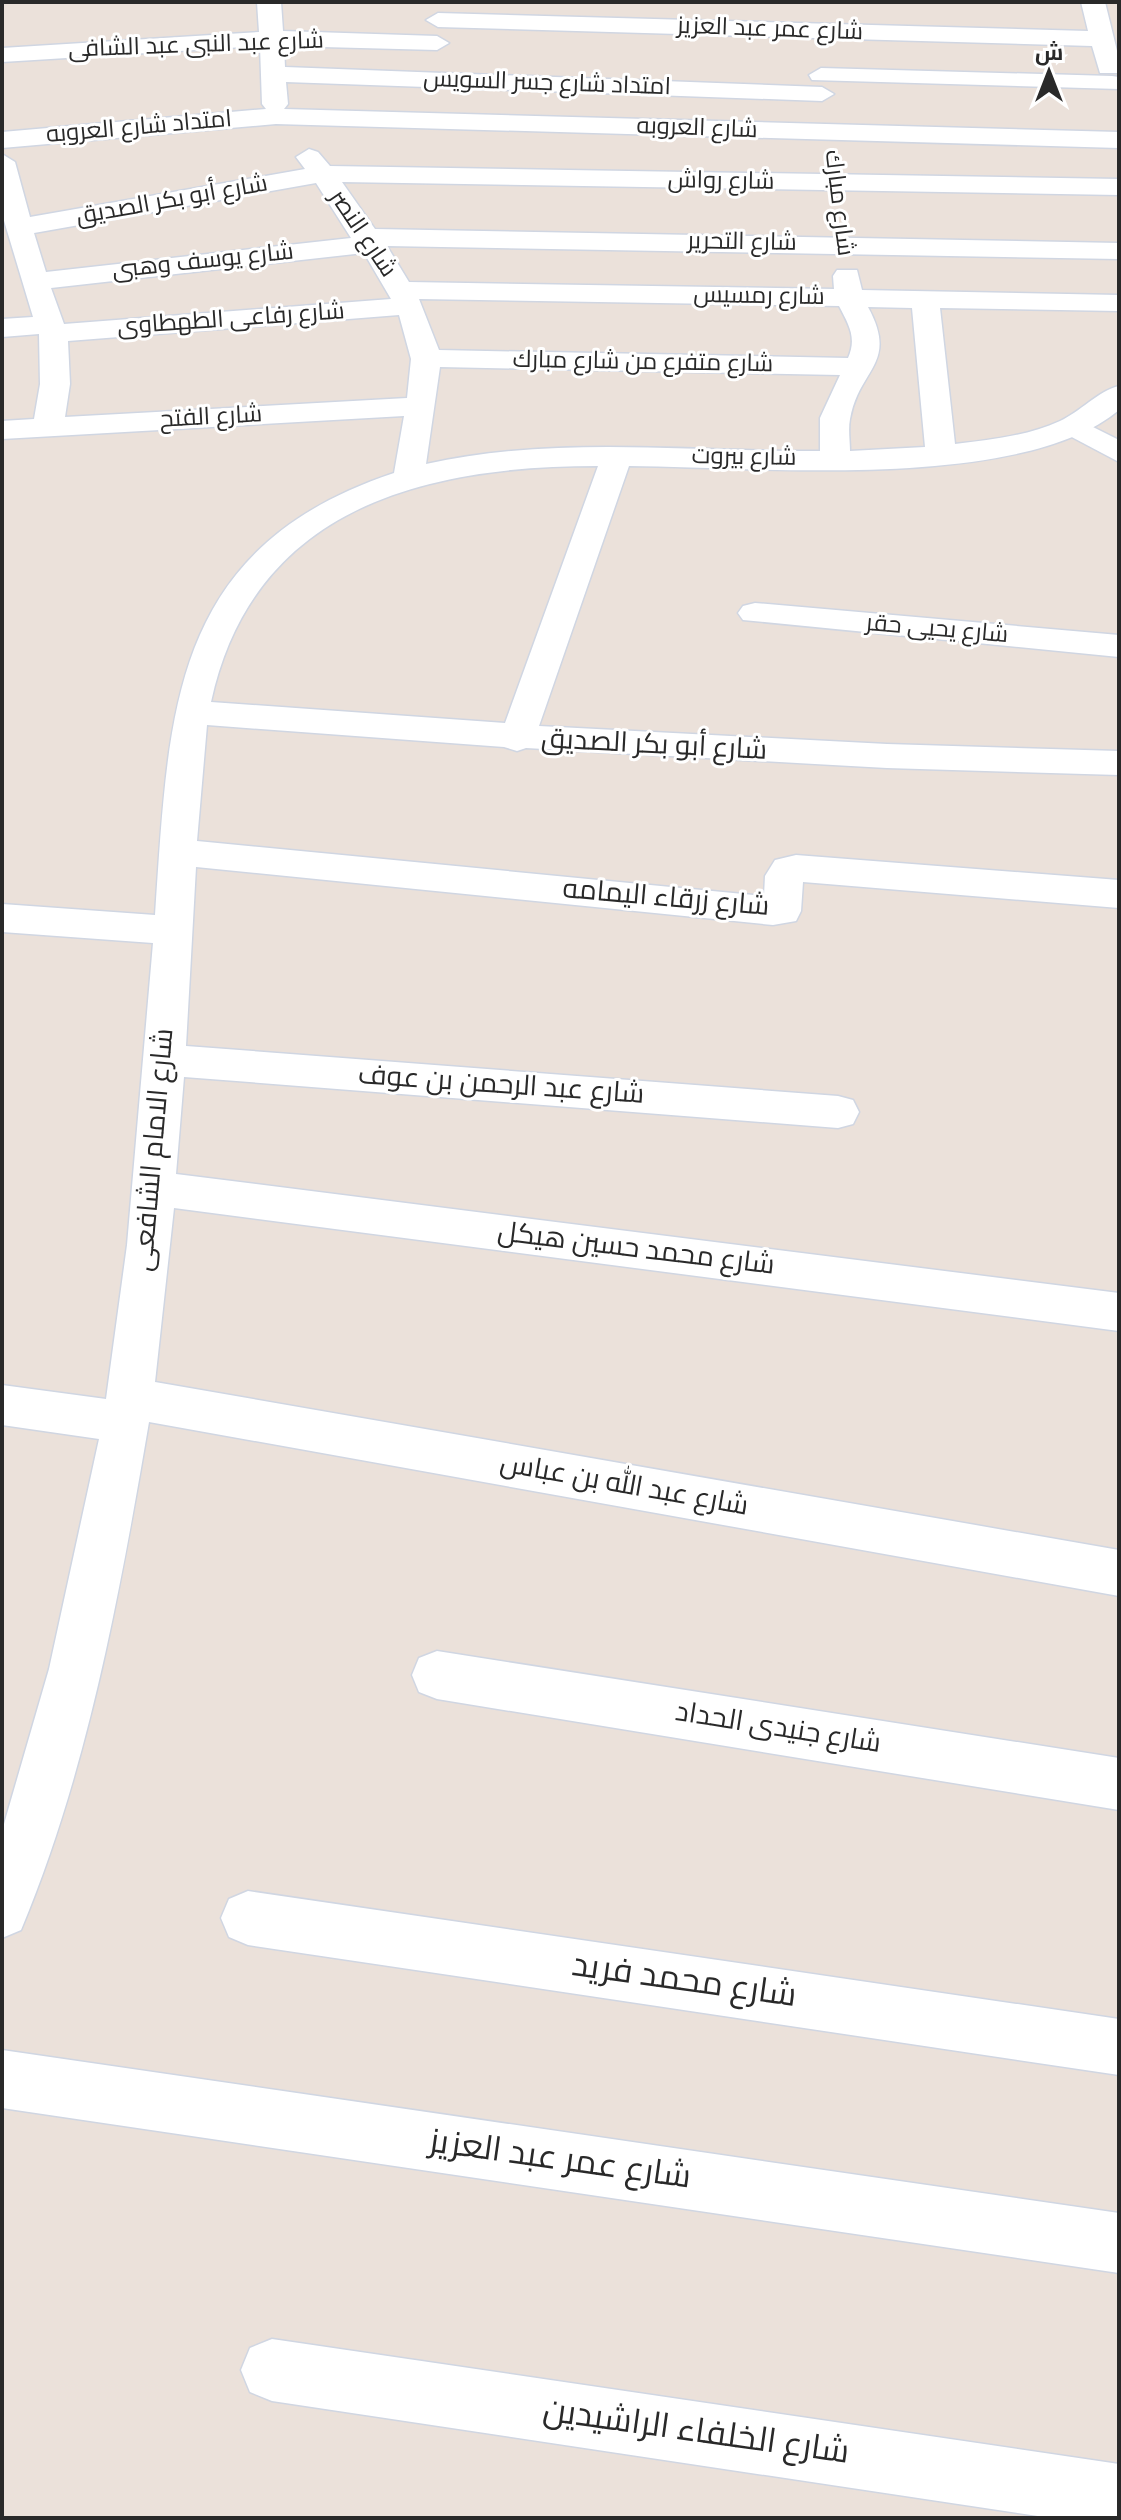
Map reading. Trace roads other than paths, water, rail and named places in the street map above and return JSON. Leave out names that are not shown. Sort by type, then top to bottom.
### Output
[{"type":"street","points":[[269,2],[276,116]]},
{"type":"street","points":[[1064,12],[1094,7],[1119,113]]},
{"type":"street","name":"شارع عمر عبد العزيز","points":[[437,32],[822,31],[1102,39]]},
{"type":"street","name":"شارع مبارك","points":[[822,31],[822,84],[839,184],[849,299],[865,328],[868,345],[841,398],[835,418],[835,459]]},
{"type":"street","name":"شارع عبد النبى عبد الشافى","points":[[2,55],[271,38],[437,32]]},
{"type":"street","name":"امتداد شارع جسر السويس","points":[[272,74],[503,71],[822,84],[1112,83]]},
{"type":"street","name":"شارع العروبه","points":[[276,116],[828,133],[1011,126],[1119,140]]},
{"type":"street","name":"امتداد شارع العروبه","points":[[2,140],[276,116]]},
{"type":"street","name":"شارع النصر","points":[[276,116],[323,174],[367,240],[404,298],[423,338],[426,358],[409,476]]},
{"type":"street","points":[[3,168],[20,227],[22,264],[51,329],[55,384],[48,427]]},
{"type":"street","name":"شارع رواش","points":[[323,174],[1119,187]]},
{"type":"street","name":"شارع أبو بكر الصديق","points":[[20,227],[323,174]]},
{"type":"street","name":"شارع التحرير","points":[[367,240],[1119,251]]},
{"type":"street","name":"شارع يوسف وهبى","points":[[22,264],[367,240]]},
{"type":"street","name":"شارع رمسيس","points":[[404,298],[1119,303]]},
{"type":"street","name":"شارع رفاعى الطهطاوى","points":[[2,328],[51,329],[404,298]]},
{"type":"street","points":[[925,300],[941,456]]},
{"type":"street","name":"شارع متفرع من شارع مبارك","points":[[426,358],[859,367]]},
{"type":"street","points":[[1119,395],[1077,428],[1119,453]]},
{"type":"street","name":"شارع الفتح","points":[[2,430],[419,406]]},
{"type":"street","name":"شارع بيروت","points":[[409,476],[490,460],[546,455],[835,459],[941,456],[1018,444],[1077,428]]},
{"type":"street","points":[[517,739],[617,456]]},
{"type":"street","name":"شارع الامام الشافعى","points":[[2,1911],[34,1822],[87,1623],[128,1410],[165,1060],[178,852],[191,712],[218,633],[242,588],[276,548],[314,519],[358,494],[409,476]]},
{"type":"street","name":"شارع يحيى حقر","points":[[755,613],[1119,646]]},
{"type":"street","name":"شارع أبو بكر الصديق","points":[[191,712],[517,739],[817,754],[1119,763]]},
{"type":"street","name":"شارع زرقاء اليمامه","points":[[178,852],[773,911],[782,911],[784,876],[788,869],[796,868],[1119,894]]},
{"type":"street","points":[[2,918],[173,930]]},
{"type":"street","name":"شارع عبد الرحمن بن عوف","points":[[165,1060],[838,1112]]},
{"type":"street","name":"شارع محمد حسين هيكل","points":[[153,1188],[1119,1312]]},
{"type":"street","name":"شارع عبد الله بن عباس","points":[[2,1405],[128,1410],[1119,1573]]},
{"type":"street","name":"شارع جنيدى الحداد","points":[[437,1675],[1119,1784]]},
{"type":"street","name":"شارع محمد فريد","points":[[248,1918],[1119,2047]]},
{"type":"street","name":"شارع عمر عبد العزيز","points":[[2,2079],[1119,2243]]},
{"type":"street","name":"شارع الخلفاء الراشيدين","points":[[272,2370],[1119,2496]]}]
